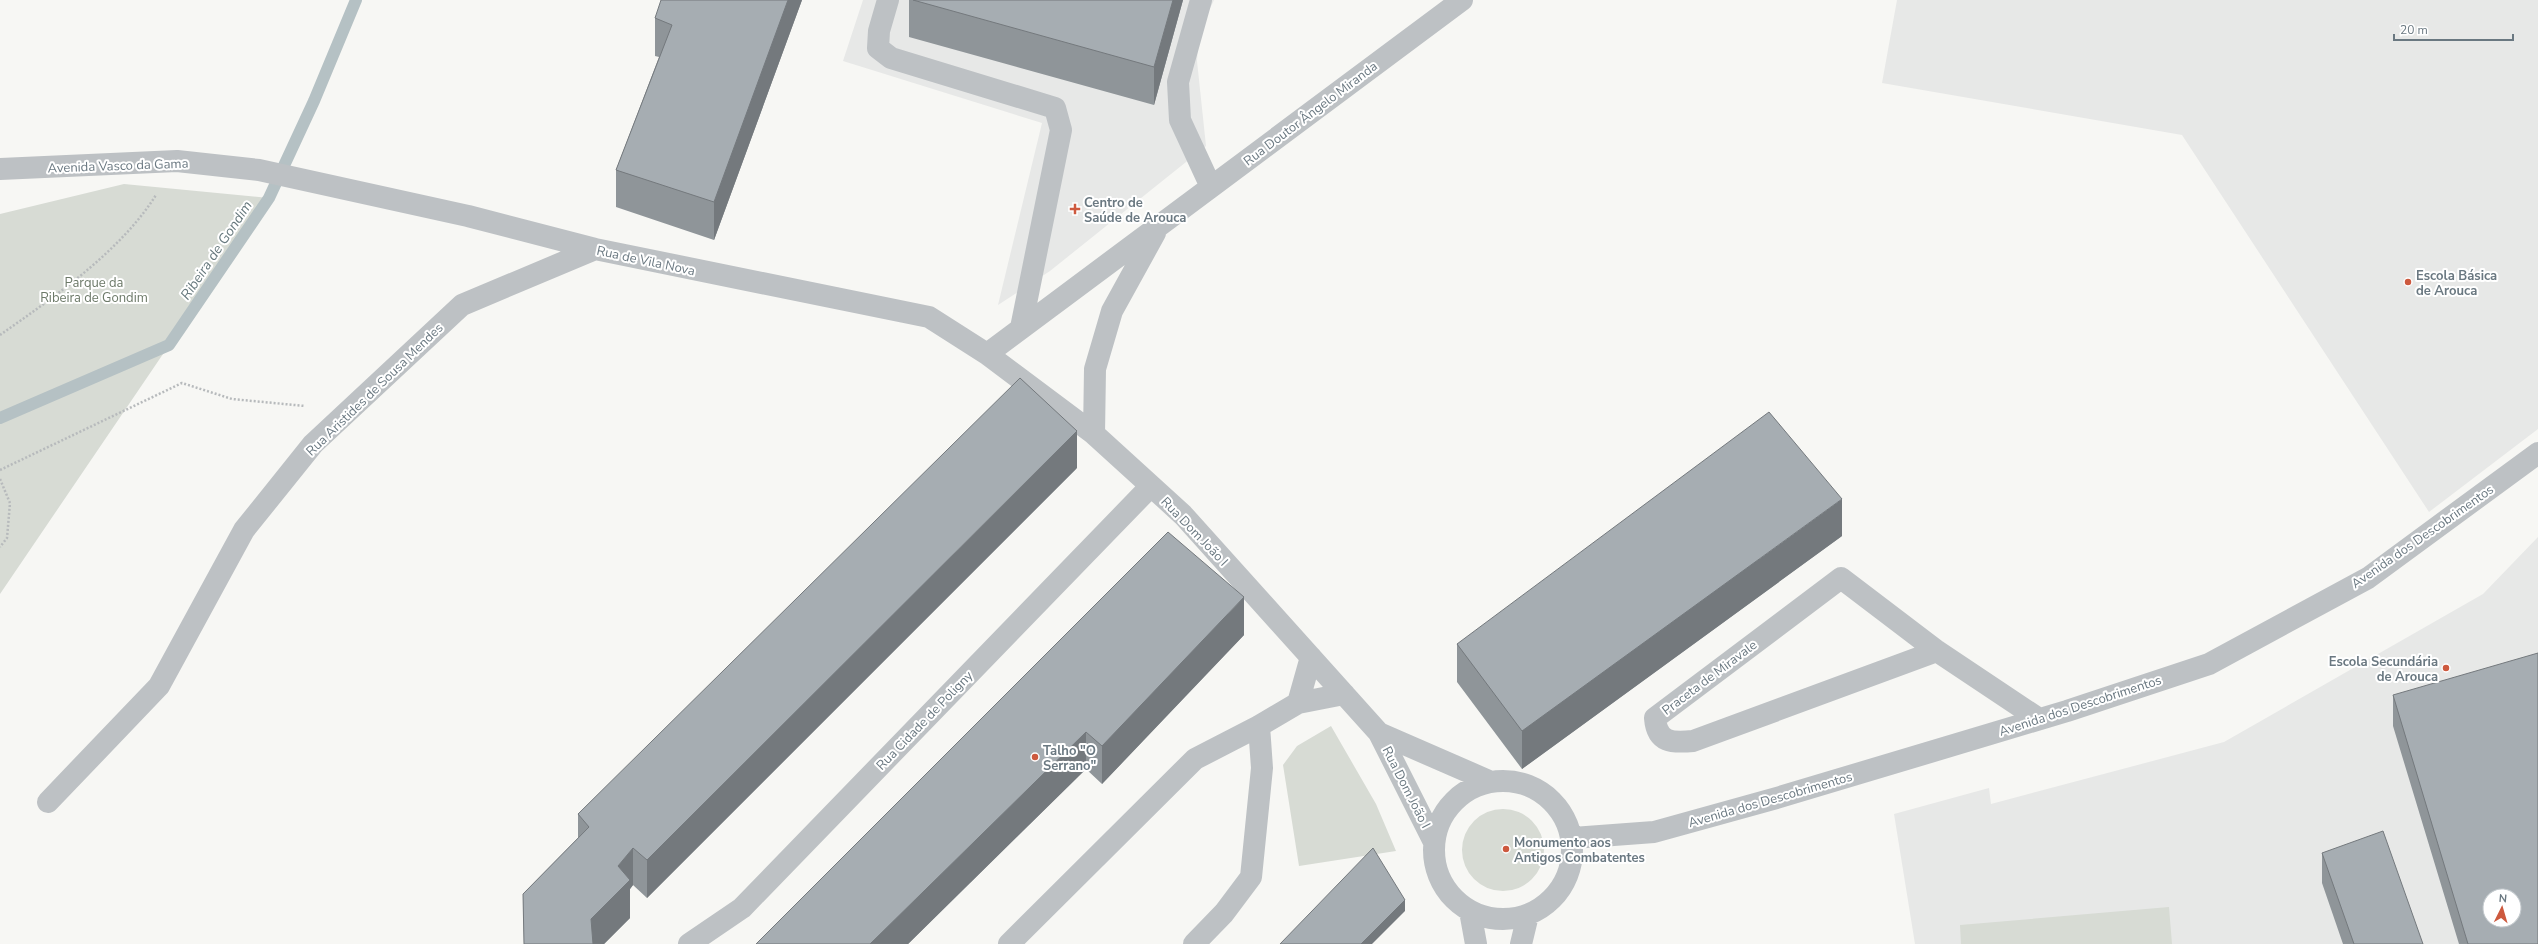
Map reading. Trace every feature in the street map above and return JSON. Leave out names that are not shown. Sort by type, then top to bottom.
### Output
[{"type":"street","points":[[888,0],[879,31],[878,48],[891,58],[1055,108],[1061,130],[1021,328]]},
{"type":"street","points":[[1201,0],[1178,82],[1179,113],[1180,120],[1211,187]]},
{"type":"street","name":"Rua Doutor Ângelo Miranda","points":[[987,354],[1462,0]]},
{"type":"street","name":"Avenida Vasco da Gama","points":[[0,169],[177,161],[259,170],[299,179]]},
{"type":"street","name":"Rua de Vila Nova","points":[[299,179],[468,216],[595,250],[929,317],[987,354]]},
{"type":"street","name":"Rua Doutor Ângelo Miranda","points":[[1094,434],[1095,369],[1112,311],[1158,226]]},
{"type":"street","name":"Rua Aristides de Sousa Mendes","points":[[48,802],[159,686],[244,530],[313,444],[462,305],[595,250]]},
{"type":"street","name":"Rua Dom João I","points":[[987,354],[1094,434],[1183,515],[1379,733],[1434,842]]},
{"type":"street","name":"Avenida dos Descobrimentos","points":[[1572,838],[1654,832],[1780,797],[2039,719],[2209,664],[2368,578],[2538,453]]},
{"type":"street","name":"Rua Cidade de Poligny","points":[[689,944],[742,908],[1151,486]]},
{"type":"street","name":"Praceta de Miravale","points":[[1937,651],[1693,741],[1674,743],[1667,740],[1656,727],[1655,718],[1841,578],[1937,651],[2039,719]]},
{"type":"street","points":[[1298,703],[1311,657]]},
{"type":"street","points":[[1009,944],[1195,760],[1259,726],[1298,703],[1344,694]]},
{"type":"street","points":[[1194,944],[1224,913],[1251,877],[1262,768],[1259,726]]},
{"type":"street","name":"Rua Dom João I","points":[[1379,733],[1489,781]]},
{"type":"street","name":"Rua Dom João I","points":[[1511,780],[1526,784],[1552,799],[1565,817],[1572,838],[1572,862],[1564,884],[1549,902],[1528,914],[1509,919],[1489,918],[1470,911],[1454,898],[1441,882],[1435,862],[1434,842],[1440,822],[1451,804],[1468,790],[1489,781],[1511,780]]},
{"type":"street","points":[[1470,911],[1476,944]]},
{"type":"street","points":[[1521,944],[1528,914]]},
{"type":"path","points":[[0,335],[63,292],[141,218],[177,161]]},
{"type":"path","points":[[0,470],[182,382],[232,399],[349,410]]},
{"type":"path","points":[[0,479],[10,503],[7,538],[0,547]]},
{"type":"shaded area","name":"Centro de Saúde de Arouca","points":[[863,0],[1214,0],[1199,32],[1197,61],[1206,146],[1050,271],[998,305],[1042,123],[843,61]]},
{"type":"shaded area","name":"Escola Básica de Arouca","points":[[1897,0],[2538,0],[2538,429],[2429,512],[2182,135],[1882,83]]},
{"type":"shaded area","name":"Escola Secundária de Arouca","points":[[2538,537],[2538,944],[1915,944],[1894,814],[1989,788],[1991,804],[2224,742],[2483,594]]},
{"type":"green space","name":"Parque da Ribeira de Gondim","points":[[124,184],[269,198],[0,594],[0,214]]},
{"type":"green space","points":[[1331,726],[1376,804],[1396,851],[1299,866],[1283,765],[1297,746]]},
{"type":"green space","points":[[1503,809],[1519,812],[1532,821],[1541,834],[1544,850],[1541,866],[1532,879],[1519,888],[1503,891],[1487,888],[1474,879],[1465,866],[1462,850],[1465,834],[1474,821],[1487,812]]},
{"type":"green space","points":[[2169,907],[2172,944],[1961,944],[1960,925]]},
{"type":"building","points":[[661,0],[788,0],[714,202],[616,170],[672,25],[655,18]]},
{"type":"building","points":[[913,0],[1173,0],[1154,67]]},
{"type":"building","points":[[1020,378],[1077,431],[647,860],[633,848],[618,866],[630,880],[591,919],[593,944],[524,944],[523,894],[589,827],[578,814]]},
{"type":"building","points":[[1769,412],[1842,499],[1522,731],[1457,644]]},
{"type":"building","points":[[1168,532],[1244,597],[1102,746],[1086,732],[870,944],[756,944]]},
{"type":"building","points":[[2538,653],[2538,944],[2468,944],[2393,695]]},
{"type":"building","points":[[2383,831],[2423,944],[2354,944],[2322,853]]},
{"type":"building","points":[[1373,848],[1405,900],[1361,944],[1280,944]]},
{"type":"waterway","name":"Ribeira de Gondim","points":[[0,418],[169,345],[269,198],[314,101],[356,0]]},
{"type":"place","name":"Centro de Saúde de Arouca","points":[[1075,209]]},
{"type":"place","name":"Escola Básica de Arouca","points":[[2408,282]]},
{"type":"place","name":"Escola Secundária de Arouca","points":[[2446,668]]},
{"type":"place","name":"Talho \"O Serrano\"","points":[[1035,757]]},
{"type":"place","name":"Monumento aos Antigos Combatentes","points":[[1506,849]]}]
